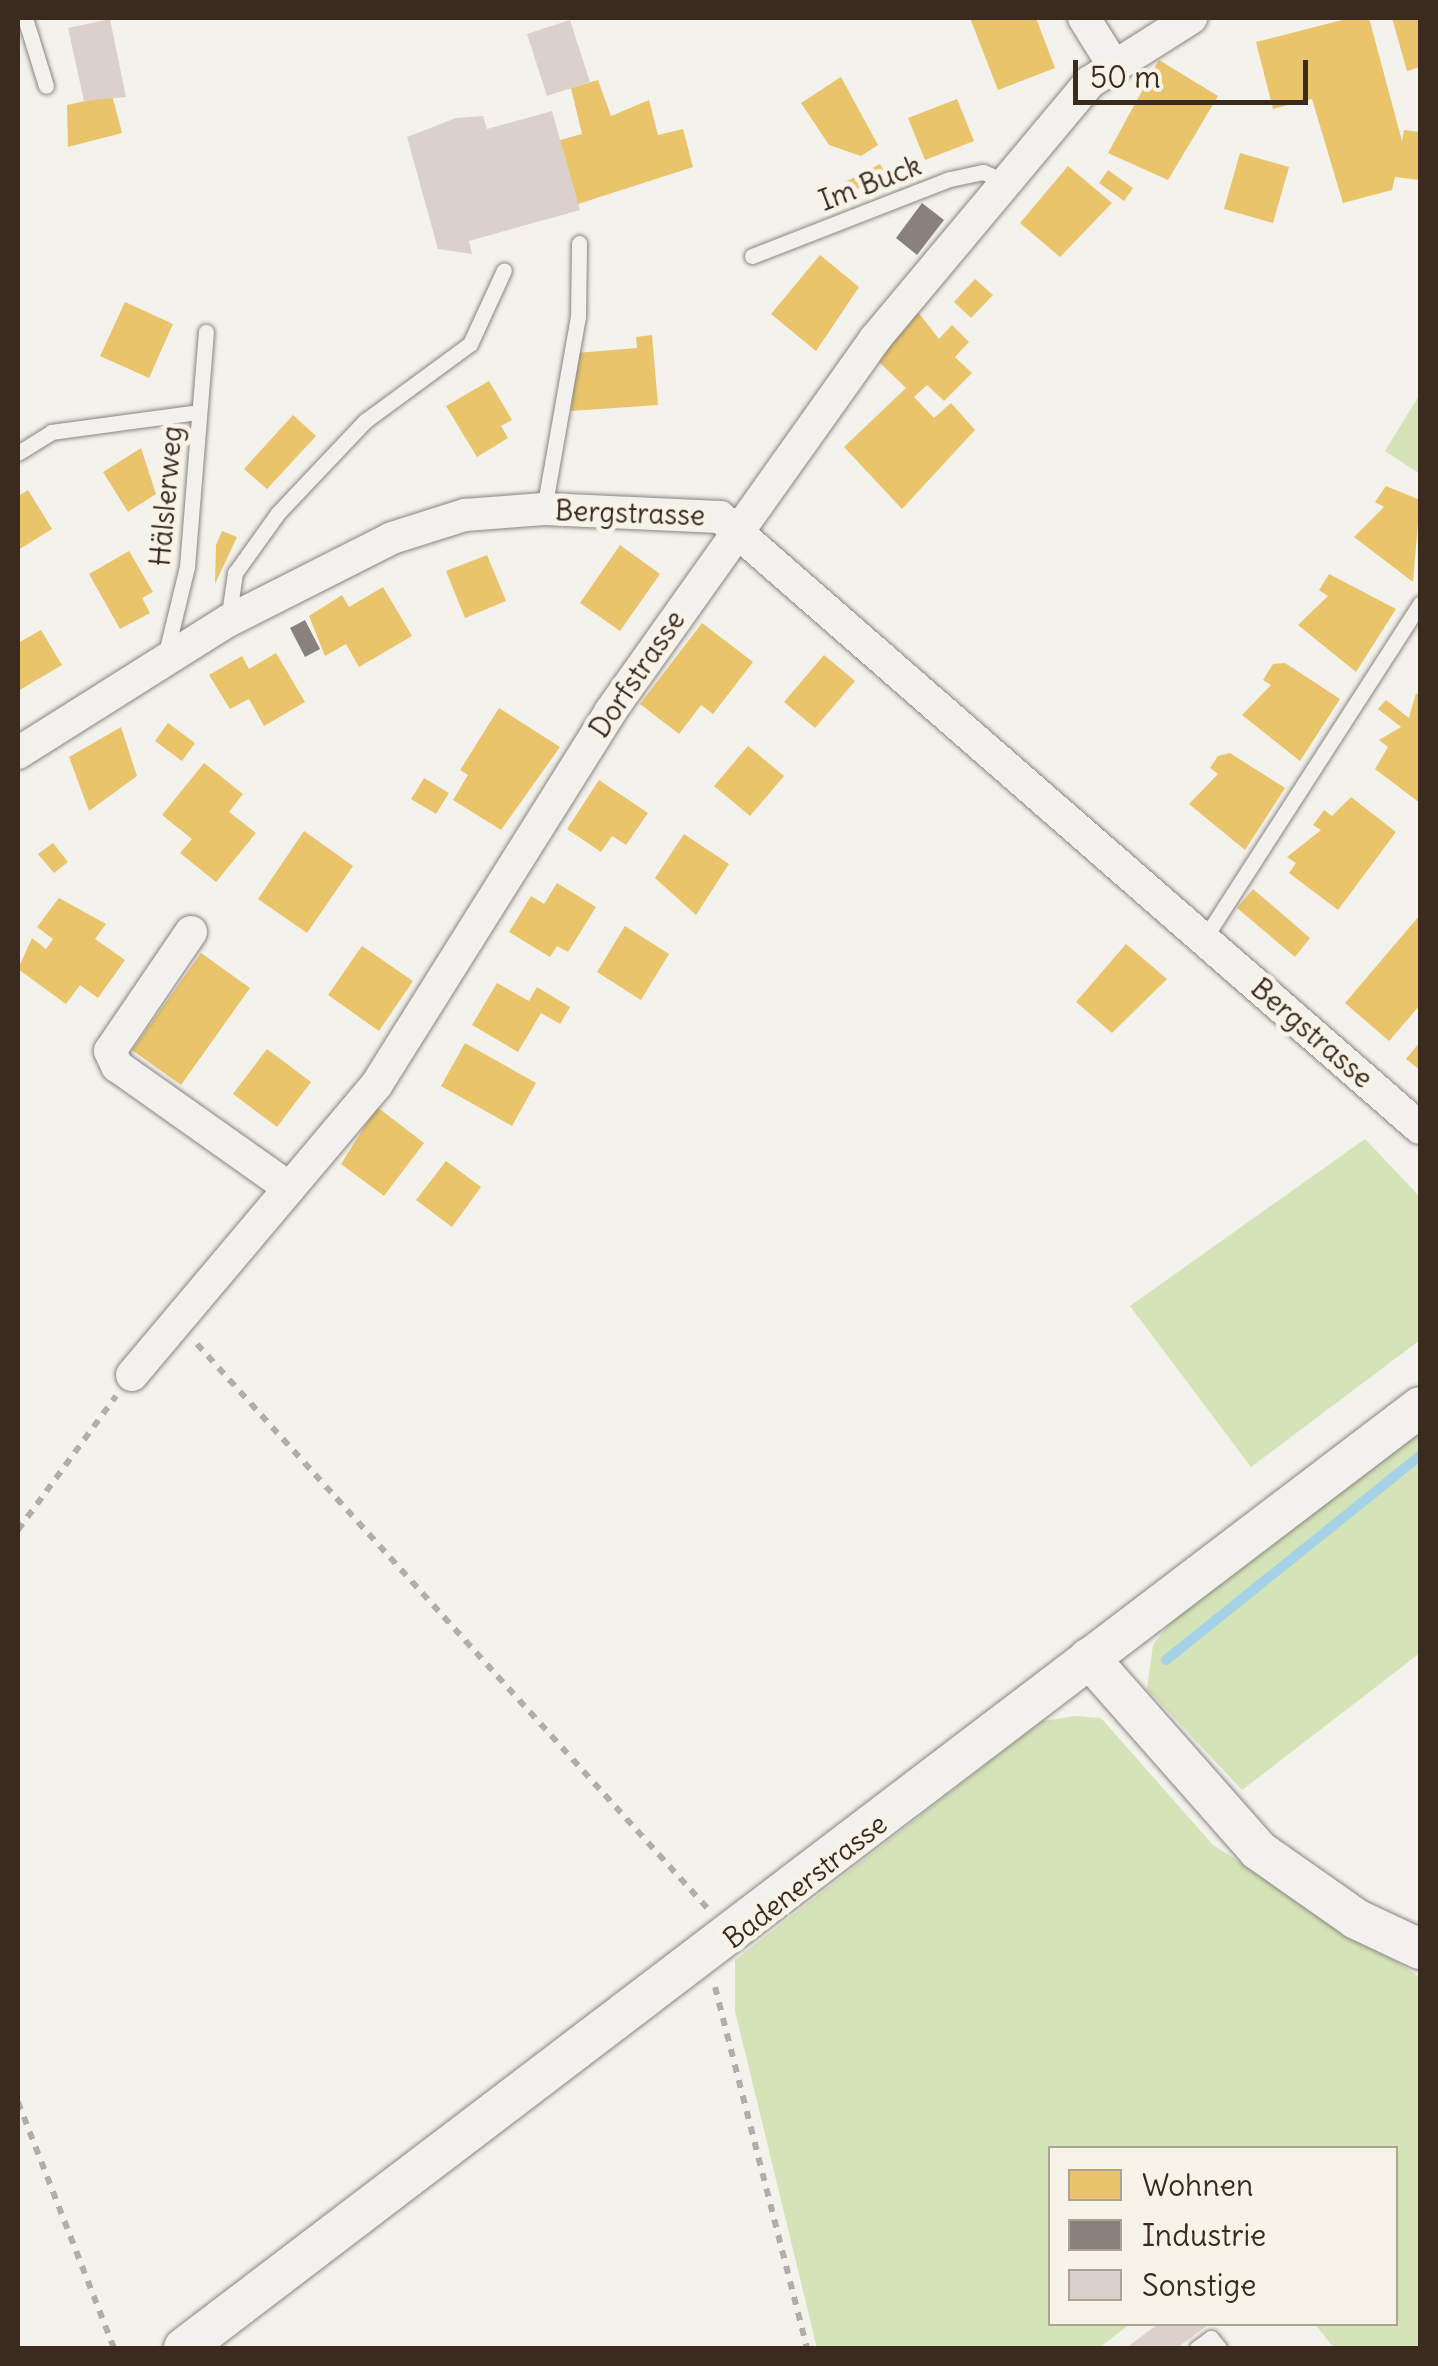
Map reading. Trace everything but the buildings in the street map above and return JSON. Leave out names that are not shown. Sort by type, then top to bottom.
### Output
[{"type":"street","points":[[1084,18],[1112,63]]},
{"type":"street","name":"Dorfstrasse","points":[[132,1375],[377,1084],[534,828],[738,528],[864,354],[1112,63],[1191,18]]},
{"type":"street","name":"Bergstrasse","points":[[18,752],[228,621],[392,538],[466,515],[544,509],[720,517],[738,528],[1420,1128]]},
{"type":"street","points":[[190,932],[110,1050],[117,1066],[289,1188]]},
{"type":"street","name":"Badenerstrasse","points":[[184,2348],[721,1947],[1088,1658],[1420,1407]]},
{"type":"street","points":[[1088,1658],[1258,1850],[1356,1919],[1420,1949]]},
{"type":"lane","points":[[25,18],[46,86]]},
{"type":"lane","name":"Im Buck","points":[[752,256],[950,178],[982,172],[1007,182]]},
{"type":"lane","points":[[544,509],[578,316],[579,243]]},
{"type":"lane","points":[[228,621],[235,573],[278,513],[365,421],[470,344],[504,270]]},
{"type":"lane","name":"Hälslerweg","points":[[164,661],[188,566],[206,332]]},
{"type":"lane","points":[[18,452],[51,432],[198,412]]},
{"type":"lane","points":[[1204,939],[1420,604]]},
{"type":"lane","points":[[1197,2348],[1211,2338],[1219,2348]]},
{"type":"path","points":[[176,1321],[721,1947],[807,2348]]},
{"type":"path","points":[[18,1530],[132,1375]]},
{"type":"path","points":[[18,2102],[114,2348]]},
{"type":"green space","points":[[1420,394],[1420,474],[1385,451]]},
{"type":"green space","points":[[1365,1139],[1420,1197],[1420,1340],[1251,1467],[1130,1306]]},
{"type":"green space","points":[[1420,1427],[1420,1653],[1242,1790],[1147,1689],[1153,1645],[1181,1608]]},
{"type":"green space","points":[[1075,1716],[1101,1718],[1213,1845],[1420,1977],[1420,2348],[1334,2348],[1317,2326],[1398,2326],[1398,2146],[1048,2146],[1048,2326],[1127,2326],[1099,2348],[817,2348],[735,2011],[735,1960],[1042,1721]]},
{"type":"waterway","points":[[1166,1660],[1420,1456]]}]
